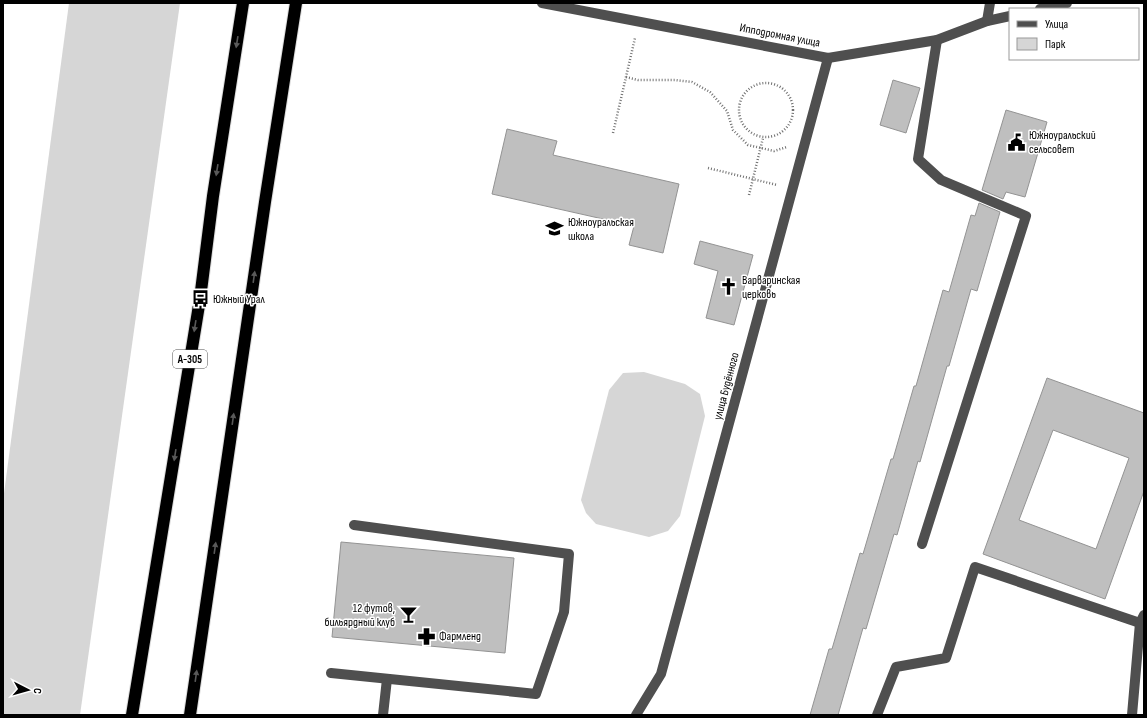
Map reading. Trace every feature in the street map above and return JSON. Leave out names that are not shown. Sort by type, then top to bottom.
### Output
[{"type":"highway","name":"А-305","points":[[132,715],[200,299],[213,196],[243,3]]},
{"type":"highway","points":[[190,715],[265,202],[296,3]]},
{"type":"street","name":"Ипподромная улица","points":[[542,3],[561,5],[639,22],[828,58],[937,40],[987,21],[1009,16]]},
{"type":"street","points":[[987,21],[990,3]]},
{"type":"street","points":[[1044,8],[1067,3]]},
{"type":"street","points":[[922,544],[1026,216],[941,180],[918,159],[937,40]]},
{"type":"street","name":"улица Будённого","points":[[636,715],[662,674],[828,58]]},
{"type":"street","points":[[331,673],[536,694],[564,612],[569,554],[354,525]]},
{"type":"street","points":[[877,715],[896,667],[946,658],[975,566],[1142,619],[1132,715]]},
{"type":"street","points":[[383,715],[387,679]]},
{"type":"path","points":[[613,133],[639,22]]},
{"type":"path","points":[[626,77],[638,80],[675,80],[692,82],[710,92],[727,111],[733,130],[748,145],[774,151],[787,147],[808,131]]},
{"type":"path","points":[[763,83],[773,84],[788,94],[792,103],[793,112],[791,121],[780,134],[763,138],[754,135],[747,130],[739,115],[739,106],[747,91],[754,86],[763,83]]},
{"type":"path","points":[[749,195],[763,138]]},
{"type":"path","points":[[708,168],[793,189]]},
{"type":"green space","points":[[69,3],[180,3],[80,715],[3,715],[3,501]]},
{"type":"green space","points":[[644,372],[685,384],[700,394],[705,416],[680,516],[668,531],[649,537],[596,524],[586,513],[581,500],[609,390],[623,373]]},
{"type":"building","points":[[893,80],[920,88],[906,133],[880,125]]},
{"type":"building","points":[[1006,110],[1047,122],[1025,197],[1006,192],[1003,199],[982,190]]},
{"type":"building","points":[[507,129],[557,141],[553,155],[679,184],[663,253],[629,245],[634,226],[492,194]]},
{"type":"building","points":[[979,203],[1000,212],[977,291],[971,289],[949,366],[947,366],[920,462],[918,461],[897,535],[894,534],[866,629],[863,628],[838,715],[810,715],[829,649],[832,649],[860,553],[863,554],[914,386],[916,386],[943,290],[949,292],[971,215],[975,216]]},
{"type":"building","name":"Варваринская церковь","points":[[700,241],[753,255],[734,325],[706,318],[718,271],[694,264]]},
{"type":"building","points":[[1047,378],[1144,413],[1144,491],[1105,599],[983,554]],"holes":[[[1053,430],[1129,458],[1096,549],[1019,520]]]},
{"type":"building","points":[[341,542],[514,558],[505,653],[332,637]]},
{"type":"place","name":"Южноуральский сельсовет","points":[[1016,142]]},
{"type":"place","name":"Южноуральская школа","points":[[555,229]]},
{"type":"place","name":"Варваринская церковь","points":[[729,287]]},
{"type":"place","name":"Южный Урал","points":[[200,299]]},
{"type":"place","name":"12 футов, бильярдный клуб","points":[[408,615]]},
{"type":"place","name":"Фармленд","points":[[426,636]]}]
